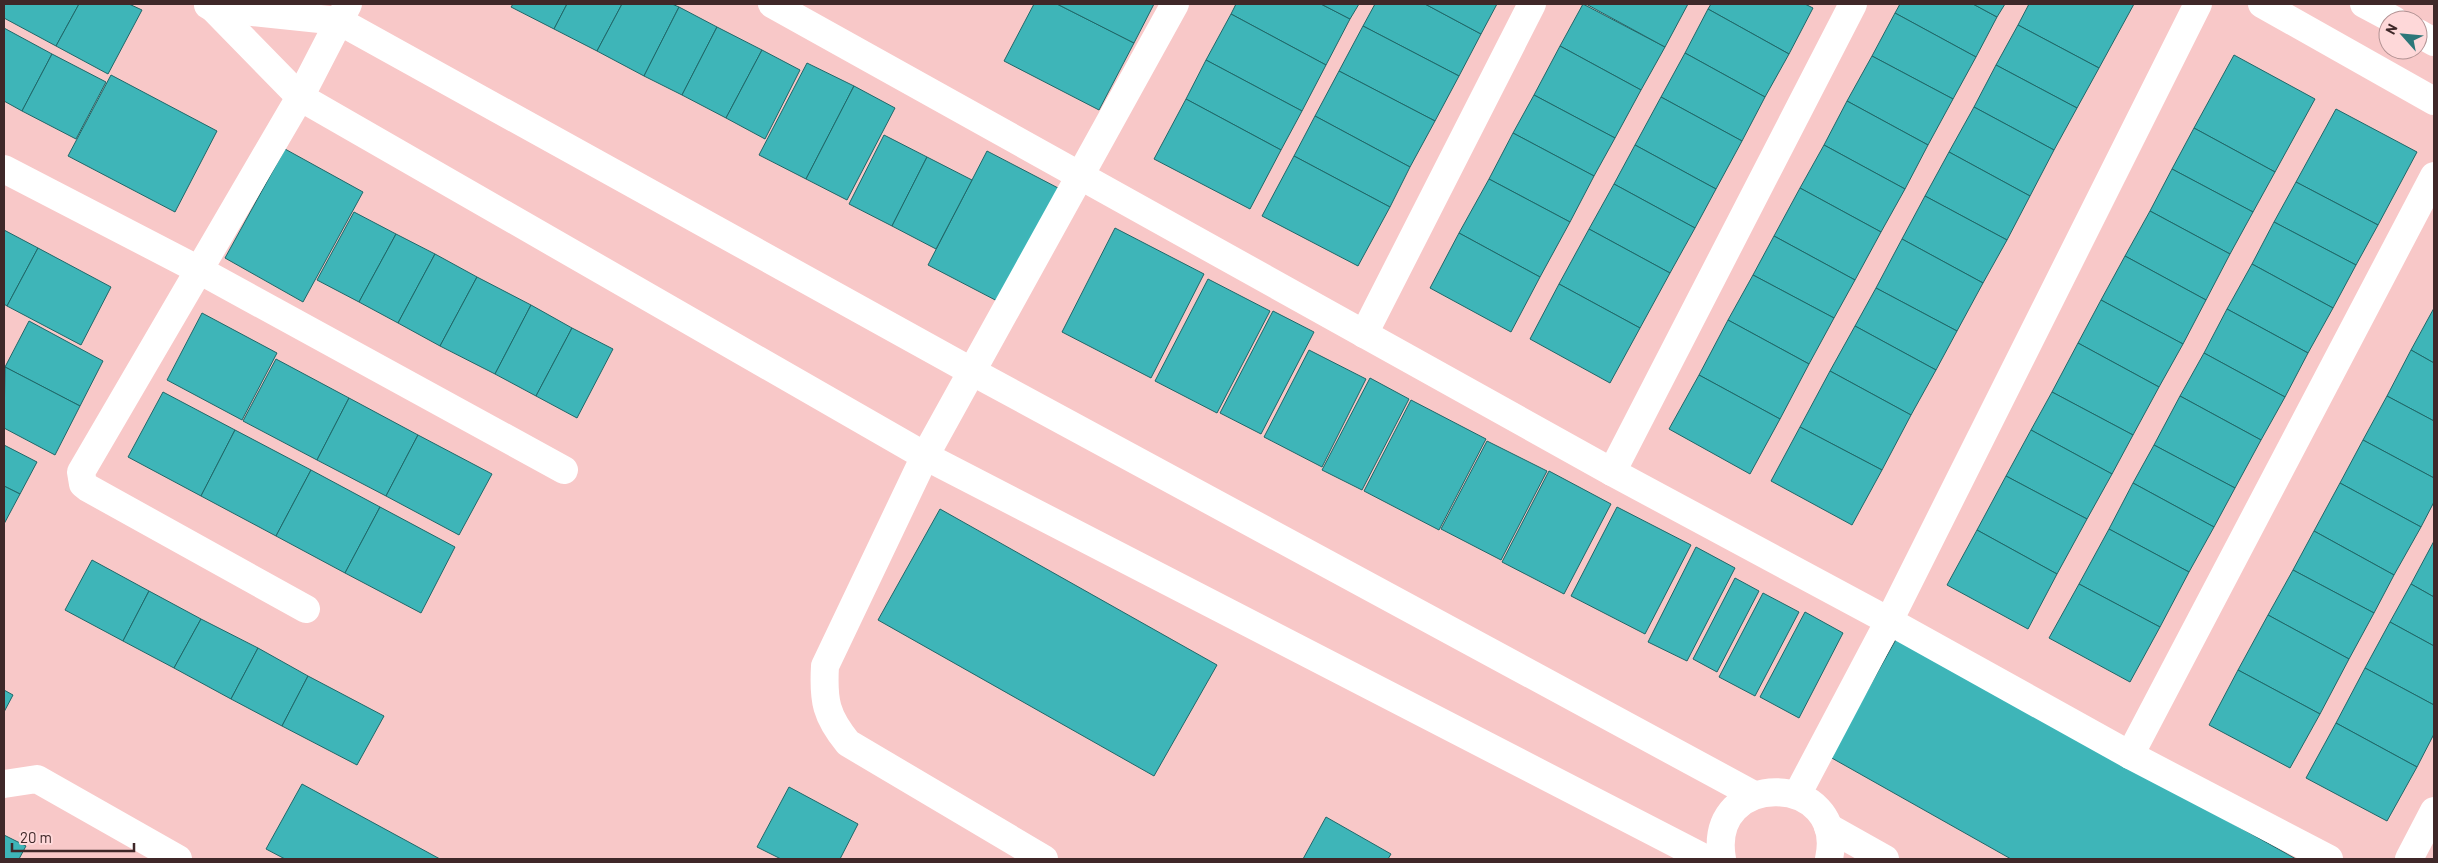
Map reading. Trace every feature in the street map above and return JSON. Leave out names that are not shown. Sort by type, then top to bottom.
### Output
[{"type":"street","points":[[772,4],[1612,472],[1889,621],[2130,755],[2329,859]]},
{"type":"street","points":[[1044,859],[848,743],[834,725],[825,704],[825,666],[925,456],[1078,175],[1174,4]]},
{"type":"street","points":[[1364,334],[1532,4]]},
{"type":"street","points":[[1612,472],[1853,4]]},
{"type":"street","points":[[1797,795],[1889,621],[2198,4]]},
{"type":"street","points":[[2262,4],[2434,101]]},
{"type":"street","points":[[2364,4],[2378,11]]},
{"type":"street","points":[[210,6],[344,12],[971,371],[1754,795]]},
{"type":"street","points":[[210,6],[300,97],[925,456],[1706,859]]},
{"type":"street","points":[[306,608],[96,493],[84,484],[81,479],[83,467],[300,97],[344,12]]},
{"type":"street","points":[[4,169],[199,270],[564,470]]},
{"type":"street","points":[[2130,755],[2434,176]]},
{"type":"street","points":[[4,784],[37,779],[178,859]]},
{"type":"street","points":[[1722,859],[1720,846],[1724,825],[1736,807],[1754,795],[1776,791],[1797,795],[1816,808],[1828,827],[1831,848],[1829,859]]},
{"type":"street","points":[[2409,859],[2434,811]]},
{"type":"street","points":[[1828,827],[1885,859]]},
{"type":"building","points":[[4,4],[79,4],[56,46],[4,18]]},
{"type":"building","points":[[79,4],[129,4],[142,10],[108,74],[56,46]]},
{"type":"building","points":[[513,4],[567,4],[554,29],[511,7]]},
{"type":"building","points":[[567,4],[622,4],[597,51],[554,29]]},
{"type":"building","points":[[622,4],[672,4],[679,7],[644,76],[597,51]]},
{"type":"building","points":[[1034,4],[1057,4],[1134,43],[1099,110],[1004,61]]},
{"type":"building","points":[[1057,4],[1154,4],[1134,43]]},
{"type":"building","points":[[1236,4],[1321,4],[1350,19],[1326,65],[1231,14]]},
{"type":"building","points":[[1321,4],[1359,4],[1350,19]]},
{"type":"building","points":[[1375,4],[1425,4],[1481,34],[1459,76],[1363,26]]},
{"type":"building","points":[[1425,4],[1497,4],[1481,34]]},
{"type":"building","points":[[1583,4],[1665,47],[1641,90],[1560,46]]},
{"type":"building","points":[[1586,4],[1688,4],[1665,47]]},
{"type":"building","points":[[1711,4],[1805,4],[1813,8],[1789,54],[1708,9]]},
{"type":"building","points":[[1900,4],[1973,4],[1997,17],[1976,57],[1895,13]]},
{"type":"building","points":[[1973,4],[2005,4],[1997,17]]},
{"type":"building","points":[[2029,4],[2134,4],[2099,68],[2018,25]]},
{"type":"building","points":[[679,7],[717,27],[682,95],[644,76]]},
{"type":"building","points":[[1708,9],[1789,54],[1765,97],[1685,53]]},
{"type":"building","points":[[1895,13],[1976,57],[1953,99],[1872,56]]},
{"type":"building","points":[[1231,14],[1326,65],[1302,111],[1206,60]]},
{"type":"building","points":[[2018,25],[2099,68],[2077,108],[1996,65]]},
{"type":"building","points":[[1363,26],[1459,76],[1435,121],[1339,71]]},
{"type":"building","points":[[717,27],[762,50],[726,118],[682,95]]},
{"type":"building","points":[[4,28],[52,54],[22,111],[4,101]]},
{"type":"building","points":[[1560,46],[1641,90],[1615,138],[1534,95]]},
{"type":"building","points":[[762,50],[800,70],[765,139],[726,118]]},
{"type":"building","points":[[1685,53],[1765,97],[1742,141],[1661,97]]},
{"type":"building","points":[[52,54],[106,82],[76,139],[22,111]]},
{"type":"building","points":[[2234,55],[2315,99],[2275,172],[2194,128]]},
{"type":"building","points":[[1872,56],[1953,99],[1928,145],[1847,101]]},
{"type":"building","points":[[1206,60],[1302,111],[1281,150],[1186,99]]},
{"type":"building","points":[[807,63],[854,86],[806,179],[759,155]]},
{"type":"building","points":[[1996,65],[2077,108],[2054,150],[1974,107]]},
{"type":"building","points":[[1339,71],[1435,121],[1410,167],[1315,116]]},
{"type":"building","points":[[111,75],[217,131],[175,212],[68,156]]},
{"type":"building","points":[[854,86],[895,108],[847,200],[806,179]]},
{"type":"building","points":[[1534,95],[1615,138],[1594,176],[1513,133]]},
{"type":"building","points":[[1661,97],[1742,141],[1716,189],[1635,145]]},
{"type":"building","points":[[1186,99],[1281,150],[1250,209],[1154,159]]},
{"type":"building","points":[[1847,101],[1928,145],[1905,189],[1824,145]]},
{"type":"building","points":[[1974,107],[2054,150],[2030,196],[1949,152]]},
{"type":"building","points":[[2336,109],[2417,152],[2378,225],[2296,182]]},
{"type":"building","points":[[1315,116],[1410,167],[1390,207],[1294,156]]},
{"type":"building","points":[[2194,128],[2275,172],[2253,212],[2172,169]]},
{"type":"building","points":[[1513,133],[1594,176],[1570,222],[1489,179]]},
{"type":"building","points":[[884,135],[927,157],[892,226],[849,204]]},
{"type":"building","points":[[1635,145],[1716,189],[1695,228],[1614,184]]},
{"type":"building","points":[[1824,145],[1905,189],[1881,232],[1800,188]]},
{"type":"building","points":[[285,149],[363,192],[303,302],[225,258]]},
{"type":"building","points":[[987,151],[1060,189],[1001,303],[928,265]]},
{"type":"building","points":[[1949,152],[2030,196],[2007,240],[1925,196]]},
{"type":"building","points":[[1294,156],[1390,207],[1358,266],[1262,216]]},
{"type":"building","points":[[927,157],[972,180],[936,249],[892,226]]},
{"type":"building","points":[[2172,169],[2253,212],[2230,254],[2150,211]]},
{"type":"building","points":[[1489,179],[1570,222],[1540,277],[1459,233]]},
{"type":"building","points":[[2296,182],[2378,225],[2356,265],[2274,222]]},
{"type":"building","points":[[1614,184],[1695,228],[1670,273],[1589,229]]},
{"type":"building","points":[[1800,188],[1881,232],[1855,280],[1774,236]]},
{"type":"building","points":[[1925,196],[2007,240],[1983,283],[1902,239]]},
{"type":"building","points":[[2150,211],[2230,254],[2206,300],[2125,256]]},
{"type":"building","points":[[354,212],[396,234],[359,302],[317,280]]},
{"type":"building","points":[[2274,222],[2356,265],[2333,308],[2252,264]]},
{"type":"building","points":[[1115,228],[1204,274],[1151,378],[1062,332]]},
{"type":"building","points":[[1589,229],[1670,273],[1640,328],[1559,284]]},
{"type":"building","points":[[4,230],[38,248],[7,306],[4,304]]},
{"type":"building","points":[[1459,233],[1540,277],[1511,332],[1430,288]]},
{"type":"building","points":[[396,234],[435,254],[398,323],[359,302]]},
{"type":"building","points":[[1774,236],[1855,280],[1834,318],[1753,275]]},
{"type":"building","points":[[1902,239],[1983,283],[1957,331],[1876,288]]},
{"type":"building","points":[[38,248],[111,287],[81,345],[7,306]]},
{"type":"building","points":[[435,254],[477,277],[440,346],[398,323]]},
{"type":"building","points":[[2125,256],[2206,300],[2183,344],[2101,300]]},
{"type":"building","points":[[2252,264],[2333,308],[2308,353],[2227,309]]},
{"type":"building","points":[[1753,275],[1834,318],[1809,364],[1728,320]]},
{"type":"building","points":[[477,277],[531,305],[495,374],[440,346]]},
{"type":"building","points":[[1208,279],[1270,311],[1217,413],[1155,381]]},
{"type":"building","points":[[1559,284],[1640,328],[1610,383],[1530,339]]},
{"type":"building","points":[[1876,288],[1957,331],[1936,370],[1855,326]]},
{"type":"building","points":[[2101,300],[2183,344],[2159,387],[2078,343]]},
{"type":"building","points":[[531,305],[572,328],[536,396],[495,374]]},
{"type":"building","points":[[2434,308],[2434,363],[2411,350]]},
{"type":"building","points":[[2227,309],[2308,353],[2285,397],[2204,353]]},
{"type":"building","points":[[1273,311],[1314,332],[1261,434],[1220,413]]},
{"type":"building","points":[[202,313],[277,353],[242,420],[167,380]]},
{"type":"building","points":[[1728,320],[1809,364],[1780,419],[1699,375]]},
{"type":"building","points":[[29,321],[103,361],[80,406],[5,367]]},
{"type":"building","points":[[1855,326],[1936,370],[1911,415],[1830,371]]},
{"type":"building","points":[[572,328],[613,349],[577,418],[536,396]]},
{"type":"building","points":[[2078,343],[2159,387],[2133,435],[2052,392]]},
{"type":"building","points":[[1309,350],[1366,379],[1322,467],[1264,437]]},
{"type":"building","points":[[2411,350],[2434,363],[2434,421],[2387,396]]},
{"type":"building","points":[[2204,353],[2285,397],[2261,440],[2180,396]]},
{"type":"building","points":[[276,359],[349,398],[317,460],[243,421]]},
{"type":"building","points":[[5,367],[80,406],[55,455],[4,428]]},
{"type":"building","points":[[1830,371],[1911,415],[1882,470],[1800,427]]},
{"type":"building","points":[[1699,375],[1780,419],[1750,474],[1669,429]]},
{"type":"building","points":[[1370,378],[1409,399],[1362,490],[1322,470]]},
{"type":"building","points":[[163,392],[235,430],[201,496],[128,457]]},
{"type":"building","points":[[2052,392],[2133,435],[2112,474],[2031,430]]},
{"type":"building","points":[[2180,396],[2261,440],[2235,488],[2154,445]]},
{"type":"building","points":[[2387,396],[2434,421],[2434,478],[2363,440]]},
{"type":"building","points":[[349,398],[418,435],[386,496],[317,460]]},
{"type":"building","points":[[1411,400],[1486,439],[1439,530],[1364,491]]},
{"type":"building","points":[[1800,427],[1882,470],[1852,525],[1771,481]]},
{"type":"building","points":[[235,430],[311,470],[276,536],[201,496]]},
{"type":"building","points":[[2031,430],[2112,474],[2087,519],[2006,476]]},
{"type":"building","points":[[418,435],[492,474],[459,535],[386,496]]},
{"type":"building","points":[[2363,440],[2434,478],[2434,502],[2421,527],[2340,483]]},
{"type":"building","points":[[1487,441],[1547,471],[1501,560],[1441,529]]},
{"type":"building","points":[[4,445],[37,462],[20,494],[4,486]]},
{"type":"building","points":[[2154,445],[2235,488],[2214,527],[2133,483]]},
{"type":"building","points":[[311,470],[380,507],[345,573],[276,536]]},
{"type":"building","points":[[1549,471],[1611,504],[1564,594],[1502,562]]},
{"type":"building","points":[[2006,476],[2087,519],[2057,574],[1977,530]]},
{"type":"building","points":[[2133,483],[2214,527],[2189,572],[2109,529]]},
{"type":"building","points":[[2340,483],[2421,527],[2394,575],[2314,531]]},
{"type":"building","points":[[4,486],[20,494],[4,524]]},
{"type":"building","points":[[380,507],[455,547],[421,613],[345,573]]},
{"type":"building","points":[[1617,507],[1691,545],[1645,634],[1571,596]]},
{"type":"building","points":[[940,509],[1217,665],[1154,776],[878,620]]},
{"type":"building","points":[[2109,529],[2189,572],[2160,627],[2079,584]]},
{"type":"building","points":[[1977,530],[2057,574],[2028,629],[1947,585]]},
{"type":"building","points":[[2314,531],[2394,575],[2374,613],[2293,570]]},
{"type":"building","points":[[2434,541],[2434,597],[2411,584]]},
{"type":"building","points":[[1696,547],[1735,568],[1687,661],[1648,642]]},
{"type":"building","points":[[92,560],[149,591],[123,641],[65,610]]},
{"type":"building","points":[[2293,570],[2374,613],[2349,659],[2268,615]]},
{"type":"building","points":[[1735,578],[1759,591],[1717,672],[1693,659]]},
{"type":"building","points":[[2079,584],[2160,627],[2130,682],[2049,638]]},
{"type":"building","points":[[2411,584],[2434,597],[2434,646],[2390,622]]},
{"type":"building","points":[[149,591],[201,619],[174,668],[123,641]]},
{"type":"building","points":[[1763,593],[1799,612],[1755,696],[1719,677]]},
{"type":"building","points":[[1805,612],[1843,633],[1799,718],[1760,697]]},
{"type":"building","points":[[2268,615],[2349,659],[2320,714],[2238,670]]},
{"type":"building","points":[[201,619],[258,648],[231,699],[174,668]]},
{"type":"building","points":[[2390,622],[2434,646],[2434,705],[2365,668]]},
{"type":"building","points":[[1898,636],[2296,859],[2011,859],[1830,757]]},
{"type":"building","points":[[258,648],[308,676],[282,726],[231,699]]},
{"type":"building","points":[[2365,668],[2434,705],[2434,734],[2417,767],[2336,723]]},
{"type":"building","points":[[2238,670],[2320,714],[2290,768],[2209,725]]},
{"type":"building","points":[[308,676],[384,716],[357,765],[282,726]]},
{"type":"building","points":[[4,690],[13,695],[4,712]]},
{"type":"building","points":[[2336,723],[2417,767],[2387,821],[2306,778]]},
{"type":"building","points":[[302,784],[440,859],[285,859],[266,849]]},
{"type":"building","points":[[789,787],[858,824],[840,859],[781,859],[757,847]]},
{"type":"building","points":[[1326,817],[1391,854],[1388,859],[1303,859]]},
{"type":"building","points":[[4,835],[26,846],[19,859],[4,859]]}]
